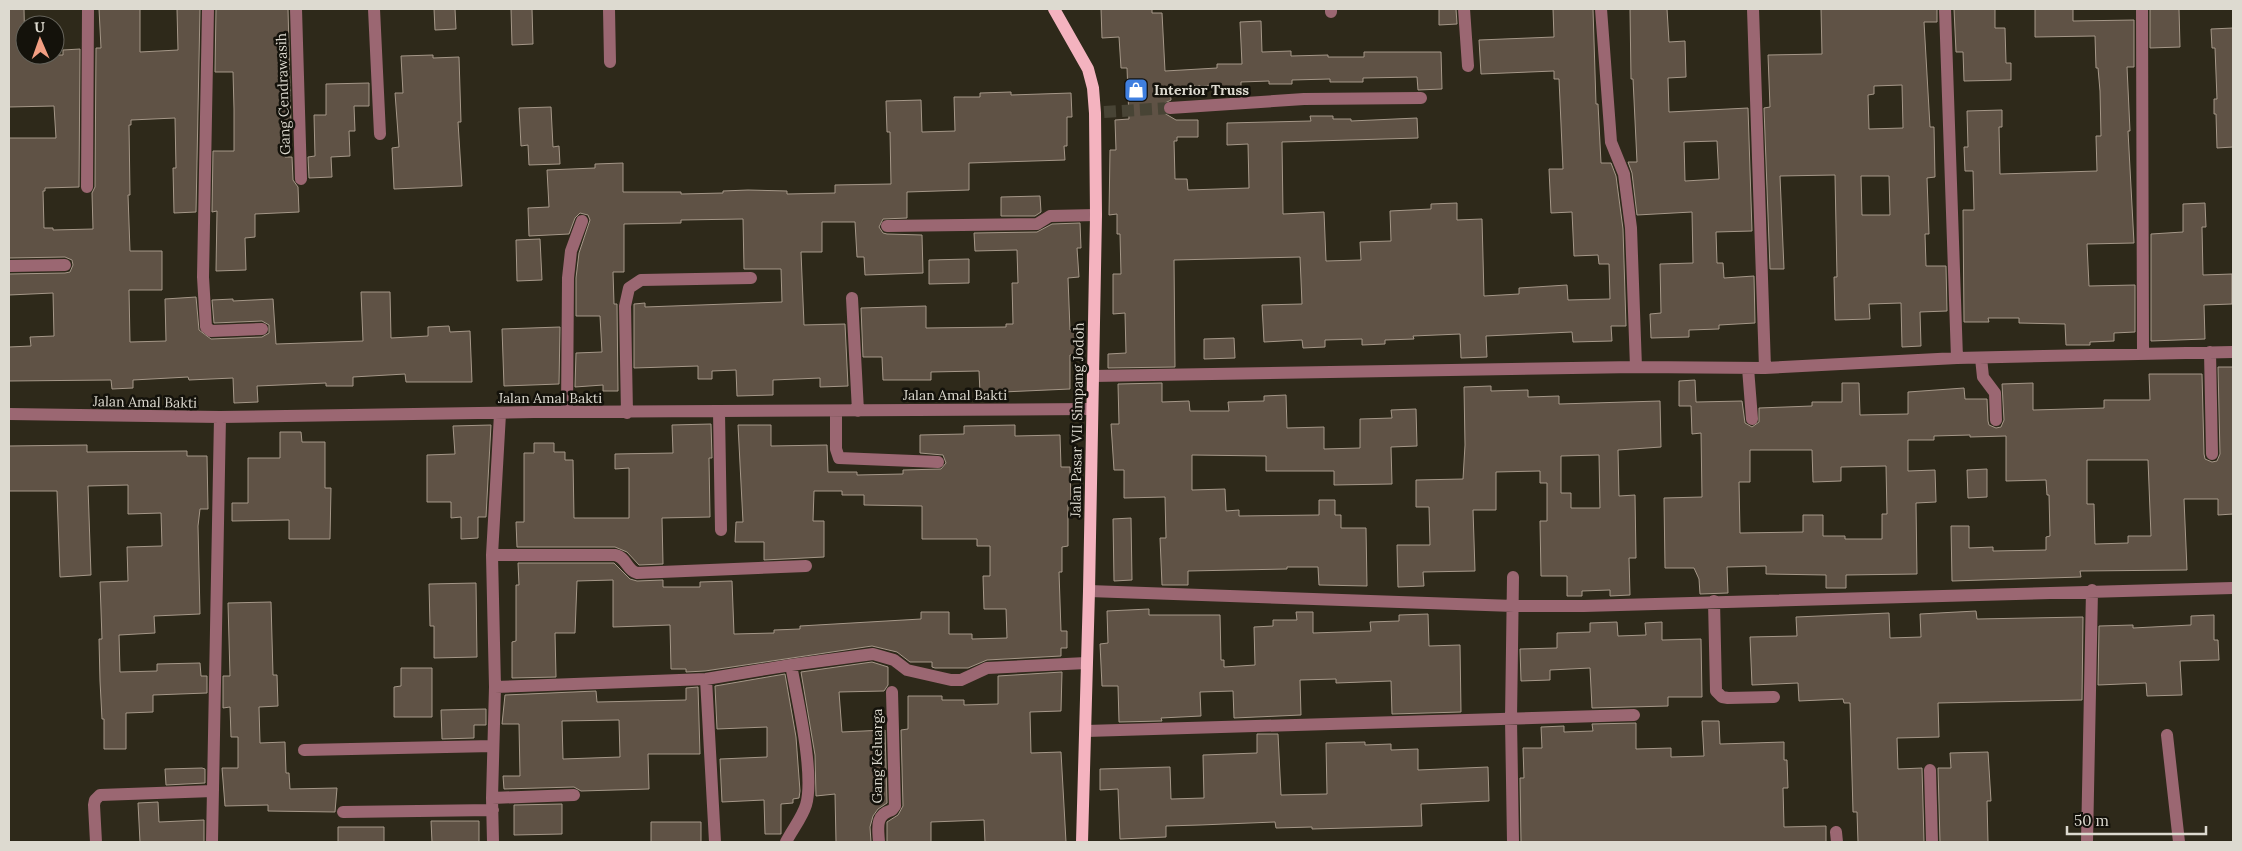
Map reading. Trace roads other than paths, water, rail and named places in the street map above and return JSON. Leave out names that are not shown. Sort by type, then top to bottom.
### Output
[{"type":"main road","name":"Jalan Pasar VII Simpang Jodoh","points":[[1054,9],[1088,69],[1100,112],[1091,409],[1089,591],[1082,842]]},
{"type":"street","points":[[87,187],[88,9]]},
{"type":"street","points":[[208,9],[203,277],[206,328],[211,331],[262,328]]},
{"type":"street","name":"Gang Cendrawasih","points":[[296,9],[301,179]]},
{"type":"street","points":[[374,9],[380,134]]},
{"type":"street","points":[[609,9],[610,62]]},
{"type":"street","points":[[1464,9],[1468,66]]},
{"type":"street","points":[[1601,9],[1611,142],[1624,174],[1631,228],[1636,367]]},
{"type":"street","points":[[1754,9],[1765,368]]},
{"type":"street","points":[[1945,9],[1957,358]]},
{"type":"street","points":[[2142,9],[2143,353]]},
{"type":"street","points":[[1170,108],[1304,99],[1421,98]]},
{"type":"street","points":[[887,226],[1037,224],[1050,216],[1096,215]]},
{"type":"street","points":[[567,412],[568,278],[571,251],[582,221]]},
{"type":"street","points":[[9,266],[65,265]]},
{"type":"street","points":[[627,413],[625,306],[629,288],[641,280],[750,278]]},
{"type":"street","points":[[852,298],[858,411]]},
{"type":"street","points":[[2210,352],[2212,454]]},
{"type":"street","points":[[1092,376],[1636,367],[1765,368],[1957,358],[2233,352]]},
{"type":"street","points":[[1981,358],[1983,377],[1995,393],[1996,420]]},
{"type":"street","points":[[1748,368],[1752,419]]},
{"type":"street","name":"Jalan Amal Bakti","points":[[9,414],[220,417],[567,412],[1091,409]]},
{"type":"street","points":[[836,411],[836,449],[839,458],[938,462]]},
{"type":"street","points":[[719,412],[721,530]]},
{"type":"street","points":[[494,842],[492,804],[495,686],[492,555],[500,414]]},
{"type":"street","points":[[212,842],[220,417]]},
{"type":"street","points":[[492,555],[615,555],[622,558],[632,571],[637,573],[806,566]]},
{"type":"street","points":[[1512,577],[1514,606],[1511,719],[1513,842]]},
{"type":"street","points":[[1089,591],[1514,606],[1584,606],[2092,590],[2233,588]]},
{"type":"street","points":[[2087,842],[2092,590]]},
{"type":"street","points":[[1714,601],[1716,691],[1722,697],[1736,699],[1774,697]]},
{"type":"street","points":[[495,686],[706,680],[791,665],[873,654],[894,660],[907,670],[951,680],[961,680],[987,668],[1086,663]]},
{"type":"street","points":[[786,842],[806,806],[809,788],[791,665]]},
{"type":"street","points":[[706,680],[715,842]]},
{"type":"street","name":"Gang Keluarga","points":[[879,842],[879,819],[882,814],[892,810],[895,806],[892,692]]},
{"type":"street","points":[[1086,731],[1634,715]]},
{"type":"street","points":[[2167,735],[2179,842]]},
{"type":"street","points":[[304,750],[494,746]]},
{"type":"street","points":[[1930,770],[1932,842]]},
{"type":"street","points":[[96,842],[94,805],[96,799],[100,796],[213,791]]},
{"type":"street","points":[[343,812],[492,804],[574,795]]},
{"type":"tunnel","points":[[1104,112],[1170,108]]},
{"type":"place","name":"Interior Truss","points":[[1136,90]]}]
